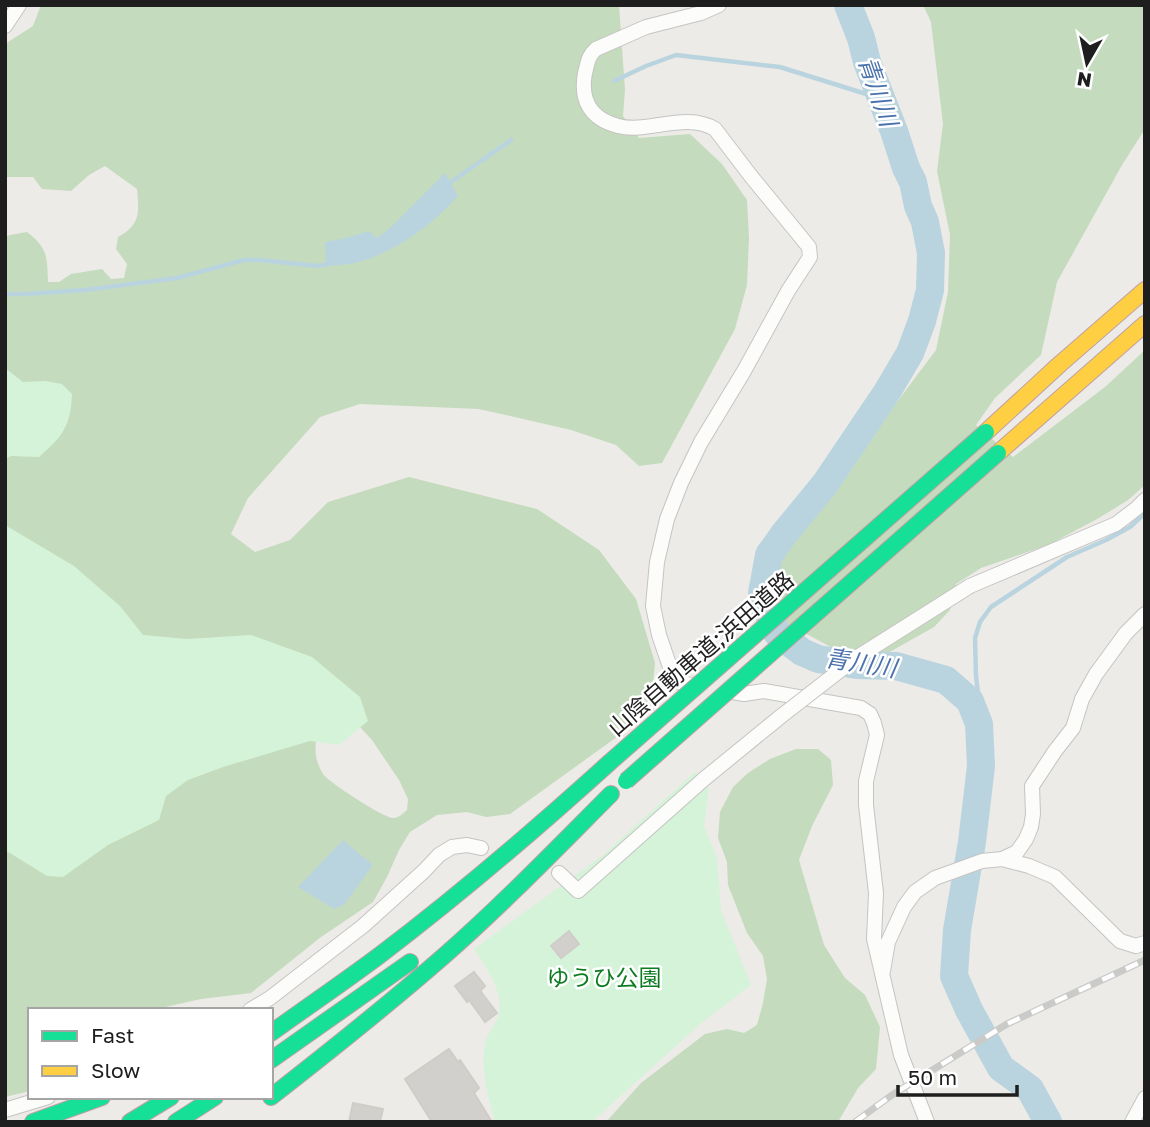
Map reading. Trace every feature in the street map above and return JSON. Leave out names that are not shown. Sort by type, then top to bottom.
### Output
[{"type":"highway","points":[[1060,364],[1145,275]]},
{"type":"highway","name":"山陰自動車道;浜田道路","points":[[273,1031],[377,957],[555,812],[1145,290]]},
{"type":"highway","name":"山陰自動車道;浜田道路","points":[[442,937],[520,874],[1145,324]]},
{"type":"highway","points":[[273,1096],[445,955],[611,794]]},
{"type":"highway","points":[[273,1059],[421,954]]},
{"type":"highway","points":[[273,1022],[302,1010]]},
{"type":"highway","points":[[33,1122],[96,1099]]},
{"type":"highway","points":[[130,1122],[168,1099]]},
{"type":"highway","points":[[176,1122],[212,1099]]},
{"type":"street","points":[[5,26],[19,5]]},
{"type":"street","points":[[719,5],[701,13],[646,27],[596,49],[589,54],[583,83],[586,102],[594,113],[606,122],[622,127],[680,121],[708,125],[715,129],[810,247],[810,257],[788,290],[701,442],[681,483],[660,543],[653,606],[671,670],[681,683],[744,694],[764,691],[862,708],[870,714],[877,735],[866,780],[866,805],[876,893],[874,939],[901,1055],[927,1122]]},
{"type":"street","points":[[559,873],[578,891],[704,779],[856,658],[970,586],[1116,524],[1145,500]]},
{"type":"street","points":[[883,976],[888,942],[904,907],[915,891],[935,878],[982,861],[1002,859],[1017,852],[1031,827],[1032,786],[1073,728],[1082,699],[1092,680],[1118,643],[1145,614]]},
{"type":"street","points":[[253,1008],[363,926],[439,855],[452,847],[467,845],[481,848]]},
{"type":"street","points":[[1002,859],[1055,877],[1119,942],[1136,946],[1145,943]]},
{"type":"street","points":[[1132,1122],[1145,1098]]},
{"type":"street","points":[[5,1110],[41,1099]]},
{"type":"green space","points":[[41,5],[619,5],[625,90],[623,116],[639,138],[690,134],[722,164],[747,200],[749,238],[747,285],[735,329],[662,463],[639,466],[616,445],[571,430],[479,409],[360,404],[320,417],[248,498],[231,534],[255,552],[290,540],[328,502],[409,477],[537,509],[599,550],[636,599],[655,663],[650,713],[510,814],[486,817],[467,812],[437,815],[410,832],[373,902],[321,937],[251,993],[201,999],[161,1008],[28,1008],[28,1091],[5,1097],[5,237],[27,232],[39,243],[46,259],[48,282],[59,282],[71,274],[102,269],[111,279],[124,278],[127,264],[116,249],[118,237],[135,223],[138,205],[137,189],[105,166],[89,175],[71,191],[42,189],[33,177],[5,177],[5,44],[33,26]],"holes":[[[349,715],[372,740],[399,780],[408,799],[407,810],[393,818],[345,791],[323,774],[316,758],[318,732]]]},
{"type":"green space","points":[[923,5],[1145,5],[1145,129],[1057,282],[1041,355],[995,398],[976,425],[1013,457],[1105,387],[1145,350],[1145,485],[1128,500],[1099,518],[1048,545],[981,568],[956,584],[950,610],[934,627],[886,654],[842,653],[786,623],[774,604],[775,560],[798,534],[936,350],[948,292],[950,235],[937,171],[943,124],[931,22]]},
{"type":"green space","points":[[5,368],[23,382],[45,381],[62,384],[72,394],[70,415],[64,430],[39,457],[11,456],[5,459]]},
{"type":"green space","points":[[5,525],[74,566],[120,606],[143,635],[187,639],[251,635],[312,657],[360,697],[368,721],[339,745],[310,741],[188,780],[166,796],[159,820],[108,845],[63,877],[47,876],[5,850]]},
{"type":"green space","points":[[796,749],[818,749],[831,760],[833,785],[812,826],[799,860],[824,945],[845,978],[865,995],[880,1027],[876,1069],[858,1088],[838,1122],[606,1122],[641,1083],[705,1034],[727,1029],[744,1033],[757,1025],[767,979],[763,956],[747,933],[728,885],[727,862],[718,838],[720,812],[733,787],[748,773],[770,759]]},
{"type":"green space","name":"ゆうひ公園","points":[[695,772],[709,789],[704,826],[717,858],[721,910],[751,985],[700,1024],[592,1122],[495,1122],[483,1061],[486,1040],[499,1011],[498,992],[474,949],[602,856]]},
{"type":"water","points":[[445,173],[458,196],[425,227],[400,244],[373,257],[355,263],[326,266],[325,242],[369,231],[377,238]]},
{"type":"water","points":[[343,840],[373,865],[344,905],[334,909],[298,887]]},
{"type":"building","points":[[569,931],[579,944],[561,958],[551,946]]},
{"type":"building","points":[[474,972],[485,986],[481,992],[497,1013],[485,1022],[455,986]]},
{"type":"building","points":[[449,1049],[479,1088],[474,1093],[492,1122],[432,1122],[405,1079]]},
{"type":"building","points":[[353,1103],[383,1109],[380,1122],[349,1122]]},
{"type":"waterway","name":"青川川","points":[[848,5],[925,222],[931,253],[930,290],[910,353],[825,484],[769,555],[762,593],[765,608],[777,633],[802,652],[818,659],[857,665],[896,666],[946,680],[970,701],[979,724],[981,766],[957,930],[954,976],[969,1010],[1001,1068],[1030,1089],[1048,1122]]},
{"type":"waterway","points":[[614,81],[676,55],[780,67],[882,99]]},
{"type":"waterway","points":[[448,184],[511,140]]},
{"type":"waterway","points":[[5,294],[85,290],[177,278],[244,260],[317,266],[329,264]]},
{"type":"waterway","points":[[979,724],[975,638],[980,622],[991,607],[1067,557],[1130,527],[1145,513]]},
{"type":"railway","points":[[855,1122],[892,1095],[1007,1024],[1145,960]]},
{"type":"traffic: fast","points":[[609,763],[986,432]]},
{"type":"traffic: fast","points":[[626,781],[998,453]]},
{"type":"traffic: fast","points":[[273,1032],[439,909],[609,763]]},
{"type":"traffic: fast","points":[[273,1095],[445,955],[509,896],[611,794]]},
{"type":"traffic: fast","points":[[273,1059],[410,962]]},
{"type":"traffic: fast","points":[[33,1122],[96,1099]]},
{"type":"traffic: fast","points":[[130,1122],[168,1099]]},
{"type":"traffic: fast","points":[[176,1122],[212,1099]]},
{"type":"traffic: slow","points":[[986,432],[1145,290]]},
{"type":"traffic: slow","points":[[998,453],[1145,324]]}]
